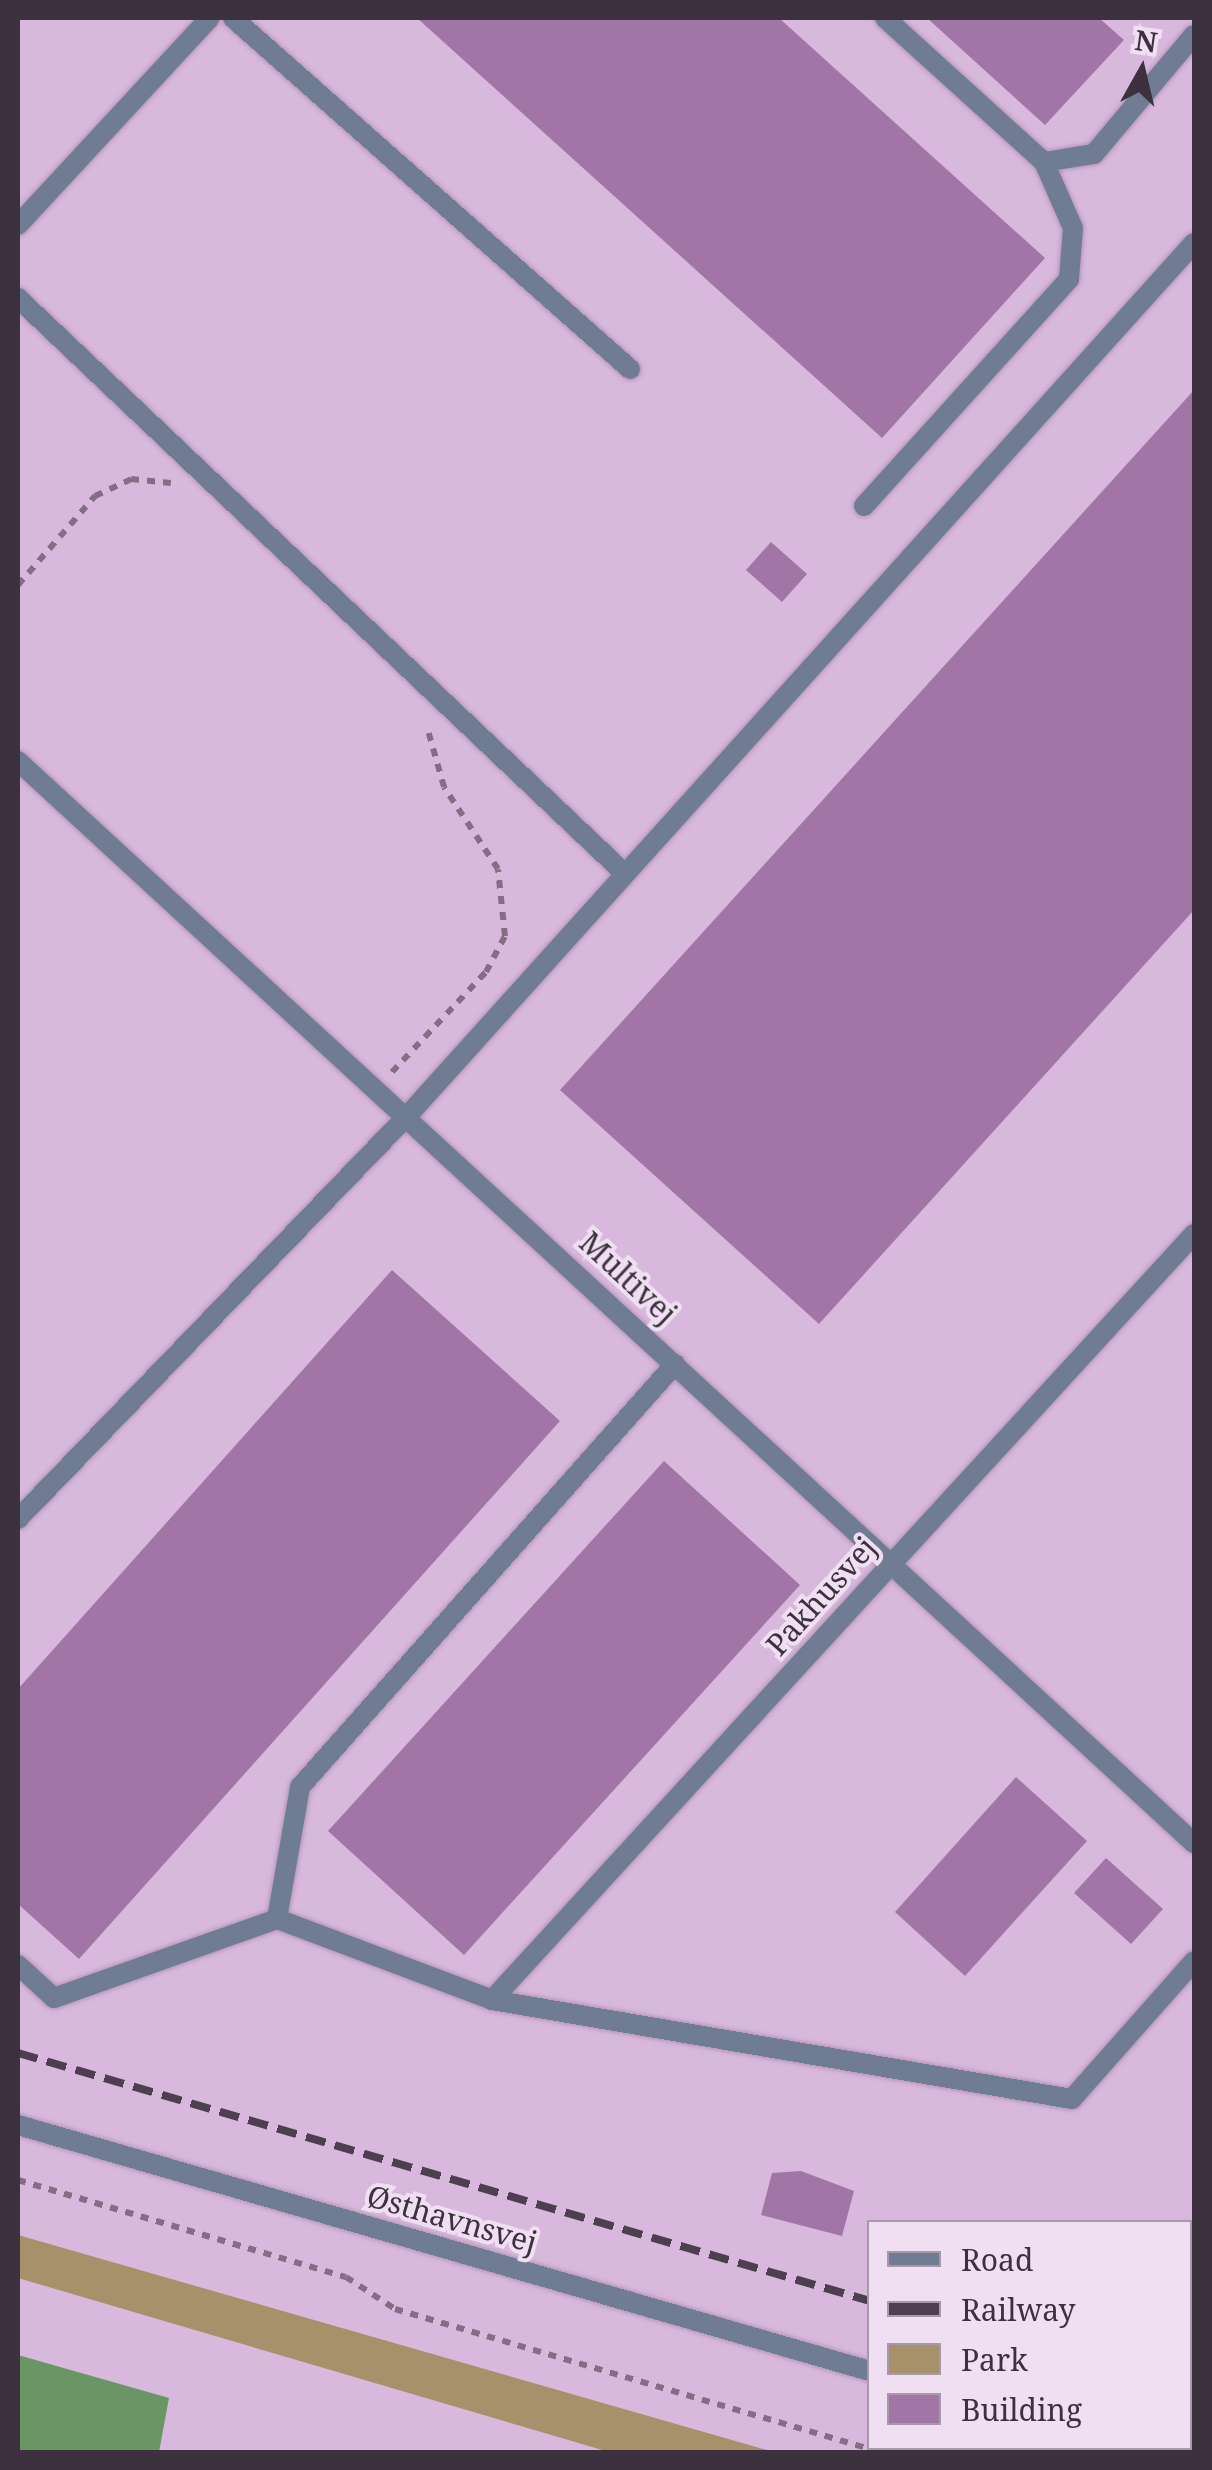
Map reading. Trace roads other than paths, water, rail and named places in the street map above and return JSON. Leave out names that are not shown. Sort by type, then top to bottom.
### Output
[{"type":"street","points":[[18,226],[210,18]]},
{"type":"street","points":[[232,18],[630,370]]},
{"type":"street","points":[[864,506],[1069,279],[1073,228],[1044,162],[886,18]]},
{"type":"street","points":[[1044,162],[1094,154],[1194,35]]},
{"type":"street","points":[[18,1519],[410,1113],[622,871],[1194,245]]},
{"type":"street","points":[[18,298],[622,871]]},
{"type":"street","name":"Multivej","points":[[18,761],[410,1113],[675,1364],[894,1560],[1194,1842]]},
{"type":"street","name":"Pakhusvej","points":[[492,2000],[1194,1234]]},
{"type":"street","points":[[276,1919],[300,1787],[675,1364]]},
{"type":"street","points":[[18,1965],[54,1998],[276,1919],[492,2000],[1072,2099],[1194,1961]]},
{"type":"street","name":"Østhavnsvej","points":[[18,2125],[867,2369]]},
{"type":"railway","points":[[18,2053],[867,2300]]}]
